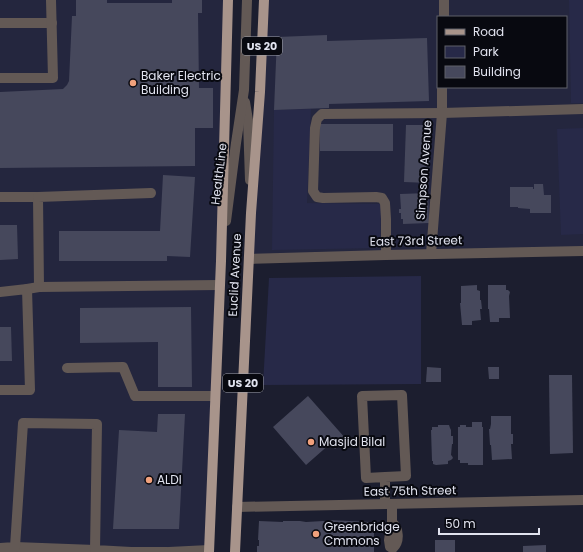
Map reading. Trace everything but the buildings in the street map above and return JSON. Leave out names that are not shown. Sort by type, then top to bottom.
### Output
[{"type":"main road","name":"Euclid Avenue","points":[[209,551],[221,261],[228,0]]},
{"type":"main road","name":"Euclid Avenue","points":[[235,552],[251,213],[260,92],[264,0]]},
{"type":"street","points":[[0,78],[52,78],[51,0]]},
{"type":"street","name":"HealthLine","points":[[221,261],[244,90],[247,0]]},
{"type":"street","points":[[444,0],[444,16]]},
{"type":"street","points":[[0,23],[52,23]]},
{"type":"street","name":"Simpson Avenue","points":[[431,254],[442,113],[442,88]]},
{"type":"street","name":"HealthLine","points":[[244,90],[248,120],[251,213]]},
{"type":"street","points":[[386,254],[385,203],[382,198],[323,198],[316,197],[313,191],[316,120],[322,114],[442,113],[583,109]]},
{"type":"street","points":[[0,197],[151,194]]},
{"type":"street","points":[[38,197],[39,287]]},
{"type":"street","name":"East 73rd Street","points":[[249,259],[386,254],[583,251]]},
{"type":"street","points":[[0,292],[39,287],[220,285]]},
{"type":"street","points":[[0,390],[30,390],[27,289]]},
{"type":"street","points":[[67,368],[123,367],[135,396],[215,396]]},
{"type":"street","points":[[402,395],[406,476],[385,477],[366,478],[362,396],[402,395]]},
{"type":"street","points":[[15,547],[23,424],[97,424],[95,550]]},
{"type":"street","points":[[385,477],[392,522],[389,540],[390,547],[393,550]]},
{"type":"street","name":"East 75th Street","points":[[237,507],[583,500]]},
{"type":"street","points":[[0,548],[15,547],[131,552],[209,551]]},
{"type":"shaded area","points":[[0,0],[228,0],[209,552],[0,552]]},
{"type":"shaded area","points":[[264,0],[583,0],[583,251],[249,259]]},
{"type":"green space","points":[[569,0],[583,0],[583,103],[571,103]]},
{"type":"green space","points":[[311,109],[307,203],[381,204],[380,248],[272,250],[274,110]]},
{"type":"green space","points":[[583,128],[583,234],[561,235],[557,129]]},
{"type":"green space","points":[[421,276],[421,384],[263,385],[269,278]]},
{"type":"place","name":"Baker Electric Building","points":[[133,83]]},
{"type":"place","name":"Masjid Bilal","points":[[311,442]]},
{"type":"place","name":"ALDI","points":[[149,480]]},
{"type":"place","name":"Greenbridge Cmmons","points":[[316,534]]}]
